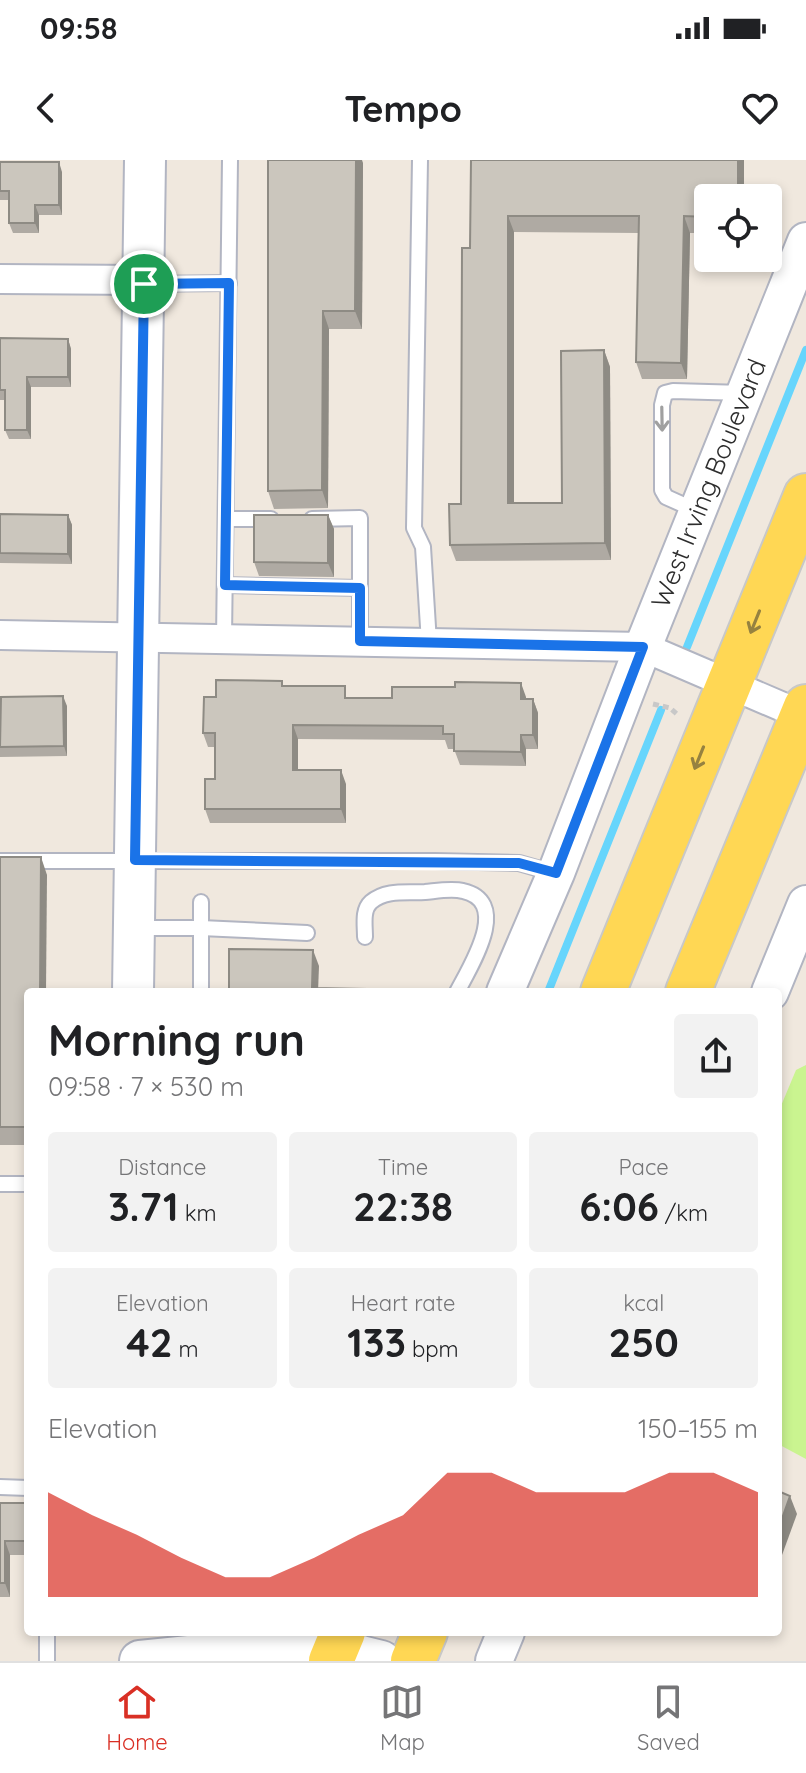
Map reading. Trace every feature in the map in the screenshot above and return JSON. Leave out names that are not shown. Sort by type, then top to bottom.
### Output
[{"type":"main road","points":[[133,988],[145,160]]},
{"type":"main road","points":[[605,988],[806,496]]},
{"type":"main road","points":[[690,988],[805,713]]},
{"type":"main road","points":[[124,1636],[124,1661]]},
{"type":"main road","points":[[413,1661],[423,1636]]},
{"type":"main road","points":[[140,1661],[222,1645],[337,1648],[381,1661]]},
{"type":"street","name":"West Irving Boulevard","points":[[507,988],[556,873],[806,241]]},
{"type":"street","points":[[0,279],[144,282]]},
{"type":"street","points":[[0,635],[643,647],[729,686],[805,713]]},
{"type":"street","points":[[772,988],[806,904]]},
{"type":"street","points":[[494,1661],[504,1636]]},
{"type":"lane","points":[[224,639],[230,160]]},
{"type":"lane","points":[[420,160],[414,528],[423,547],[429,643]]},
{"type":"lane","points":[[144,282],[229,283]]},
{"type":"lane","points":[[697,511],[666,497],[662,490],[662,405],[665,393],[745,393]]},
{"type":"lane","points":[[226,519],[360,518],[360,641]]},
{"type":"lane","points":[[225,585],[360,588]]},
{"type":"lane","points":[[0,861],[519,863],[556,873]]},
{"type":"lane","points":[[365,937],[368,904],[383,893],[462,891],[475,897],[482,902],[487,920],[479,949],[459,988]]},
{"type":"lane","points":[[201,902],[201,988]]},
{"type":"lane","points":[[134,928],[307,933]]},
{"type":"lane","points":[[0,1184],[24,1184]]},
{"type":"lane","points":[[0,1487],[24,1488]]},
{"type":"lane","points":[[47,1636],[47,1661]]},
{"type":"path","points":[[640,701],[670,708],[687,724]]},
{"type":"green space","points":[[806,1065],[806,1459],[782,1446],[782,1103],[796,1070]]},
{"type":"building","points":[[268,160],[356,160],[355,311],[323,311],[322,490],[268,491]]},
{"type":"building","points":[[471,160],[738,160],[738,184],[694,184],[694,216],[684,216],[681,363],[636,362],[639,216],[508,216],[508,503],[562,503],[561,351],[604,350],[605,543],[450,545],[449,504],[461,504],[462,248],[470,248]]},
{"type":"building","points":[[0,162],[59,162],[59,205],[35,205],[35,223],[9,223],[9,191],[0,191]]},
{"type":"building","points":[[0,338],[68,339],[68,377],[27,377],[27,430],[5,430],[5,390],[0,390]]},
{"type":"building","points":[[0,514],[68,515],[68,554],[0,553]]},
{"type":"building","points":[[254,515],[328,515],[328,563],[254,562]]},
{"type":"building","points":[[216,680],[282,681],[282,686],[345,686],[345,698],[392,698],[392,687],[455,687],[455,682],[521,683],[521,699],[533,699],[533,735],[521,735],[521,752],[454,751],[454,734],[443,734],[443,726],[293,725],[293,770],[341,770],[341,809],[205,809],[205,779],[215,779],[215,733],[203,733],[204,697],[216,697]]},
{"type":"building","points":[[63,696],[64,746],[0,747],[1,697]]},
{"type":"building","points":[[0,857],[41,857],[40,988],[24,988],[24,1127],[0,1127]]},
{"type":"building","points":[[229,949],[313,950],[312,988],[229,988]]},
{"type":"building","points":[[782,1493],[790,1496],[782,1519]]},
{"type":"building","points":[[0,1503],[24,1503],[24,1541],[5,1541],[5,1583],[0,1583]]},
{"type":"waterway","points":[[687,647],[806,350]]},
{"type":"waterway","points":[[550,988],[661,710]]},
{"type":"route","points":[[229,283],[225,585],[360,588],[360,641],[643,647],[556,873],[519,863],[135,860],[144,284],[229,283]]}]
